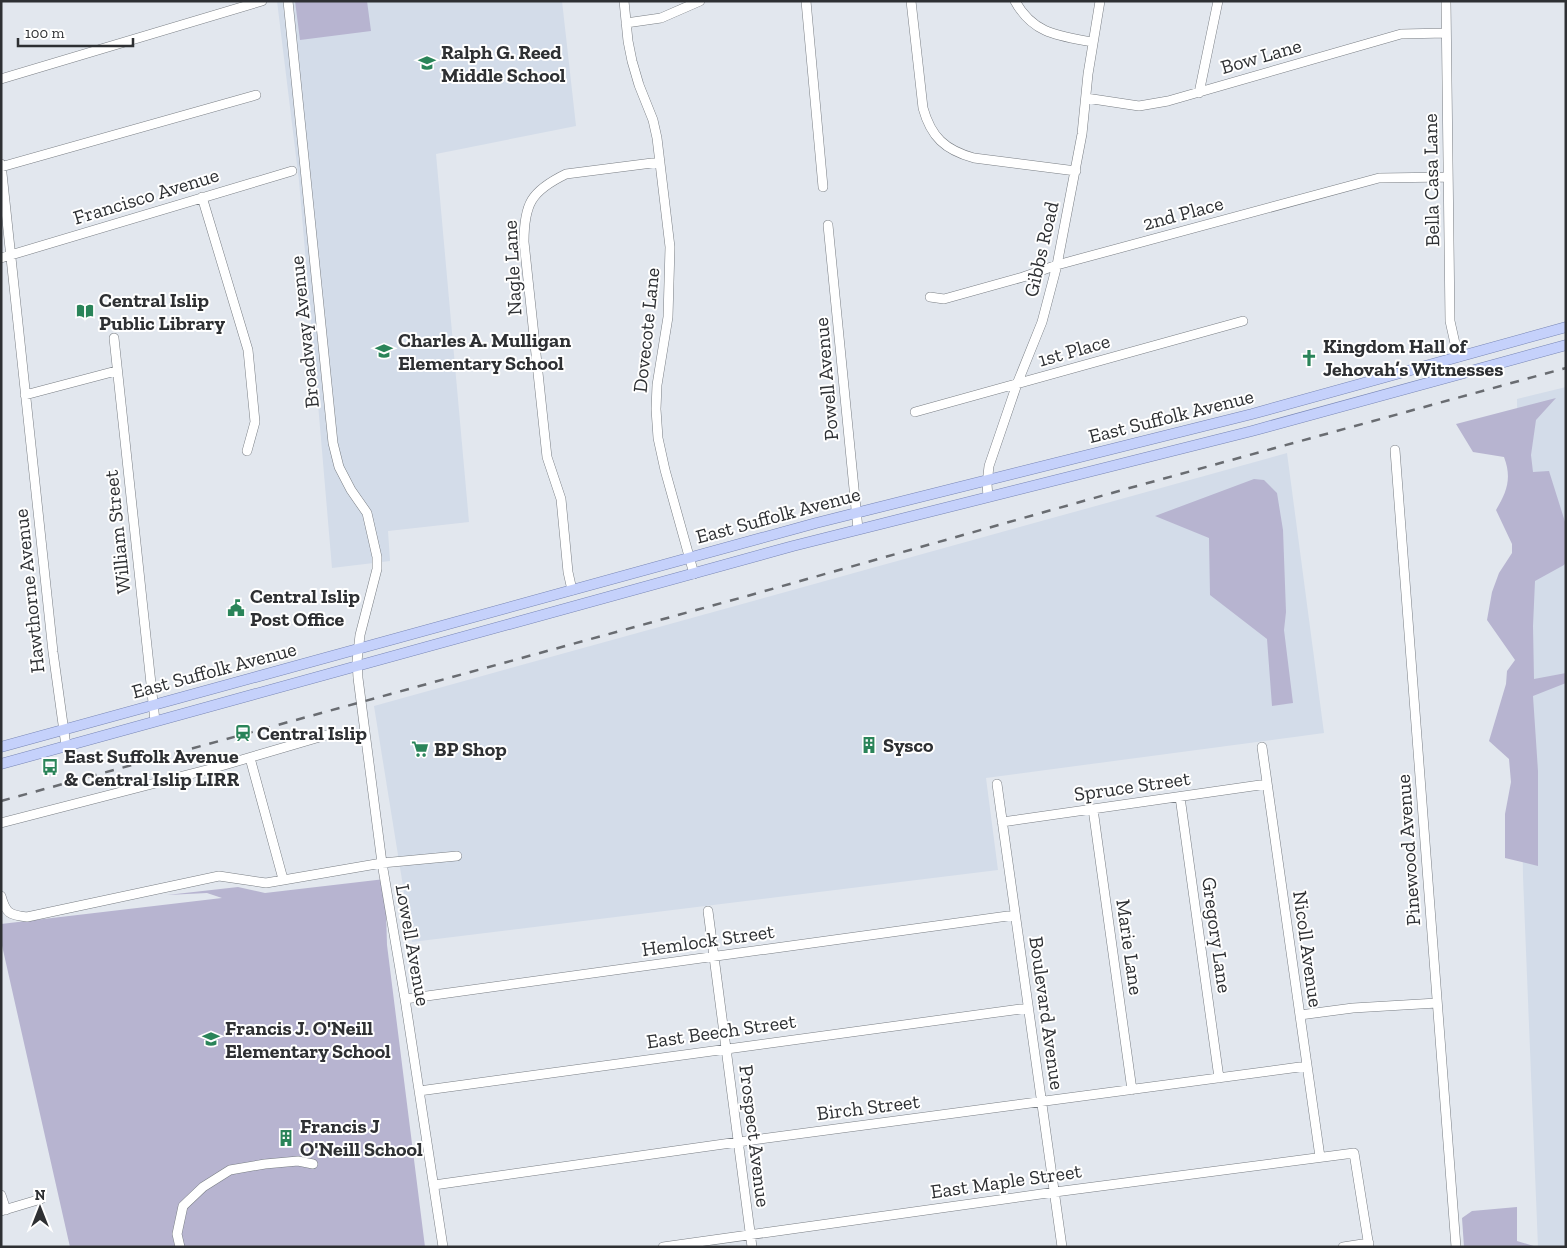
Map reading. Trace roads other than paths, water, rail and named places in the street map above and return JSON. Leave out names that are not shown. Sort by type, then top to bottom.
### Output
[{"type":"main road","name":"East Suffolk Avenue","points":[[1,746],[856,512],[1236,419],[1566,327]]},
{"type":"main road","name":"East Suffolk Avenue","points":[[1,764],[858,529],[1276,424],[1566,345]]},
{"type":"street","points":[[1,79],[262,1]]},
{"type":"street","name":"Broadway Avenue","points":[[288,1],[333,443],[339,467],[350,490],[367,513],[376,557],[377,569],[362,623],[358,648]]},
{"type":"street","name":"Dovecote Lane","points":[[624,1],[632,62],[653,120],[657,138],[670,247],[668,317],[659,362],[656,409],[658,438],[694,574]]},
{"type":"street","points":[[626,23],[661,18],[700,1]]},
{"type":"street","points":[[806,1],[823,187]]},
{"type":"street","points":[[911,1],[923,108],[927,125],[938,139],[957,153],[974,158],[1076,171]]},
{"type":"street","points":[[1015,1],[1021,11],[1035,26],[1051,34],[1092,42]]},
{"type":"street","name":"Gibbs Road","points":[[988,497],[987,480],[994,449],[1042,322],[1057,265],[1076,171],[1092,42],[1100,1]]},
{"type":"street","points":[[1199,93],[1218,1]]},
{"type":"street","name":"Bella Casa Lane","points":[[1446,1],[1450,320],[1458,357]]},
{"type":"street","name":"Bow Lane","points":[[1086,98],[1139,106],[1199,93],[1400,34],[1446,33]]},
{"type":"street","points":[[1,166],[256,95]]},
{"type":"street","name":"Nagle Lane","points":[[572,590],[568,572],[561,499],[547,457],[524,242],[524,225],[528,206],[540,190],[566,174],[660,162]]},
{"type":"street","name":"Hawthorne Avenue","points":[[1,166],[6,256],[25,395],[53,652],[66,746]]},
{"type":"street","name":"Francisco Avenue","points":[[6,256],[292,171]]},
{"type":"street","name":"2nd Place","points":[[930,296],[944,299],[1057,265],[1379,178],[1448,177]]},
{"type":"street","points":[[202,197],[248,350],[255,422],[247,451]]},
{"type":"street","name":"Powell Avenue","points":[[828,225],[858,529]]},
{"type":"street","name":"1st Place","points":[[915,412],[1243,321]]},
{"type":"street","name":"William Street","points":[[114,338],[116,371],[155,722]]},
{"type":"street","points":[[25,395],[116,371]]},
{"type":"street","name":"Pinewood Avenue","points":[[1395,450],[1456,1247]]},
{"type":"street","name":"Lowell Avenue","points":[[358,648],[357,666],[382,863],[443,1247]]},
{"type":"street","points":[[1,823],[250,758],[330,734]]},
{"type":"street","name":"Nicoll Avenue","points":[[1262,747],[1320,1156]]},
{"type":"street","points":[[250,758],[283,879]]},
{"type":"street","name":"Boulevard Avenue","points":[[997,784],[1062,1247]]},
{"type":"street","name":"Spruce Street","points":[[1002,822],[1267,784]]},
{"type":"street","name":"Gregory Lane","points":[[1180,796],[1220,1078]]},
{"type":"street","name":"Marie Lane","points":[[1093,809],[1132,1090]]},
{"type":"street","points":[[1,896],[5,908],[13,916],[27,917],[219,876],[266,883],[382,863],[458,856]]},
{"type":"street","name":"Prospect Avenue","points":[[708,911],[752,1247]]},
{"type":"street","name":"Hemlock Street","points":[[405,999],[1015,915]]},
{"type":"street","points":[[1300,1015],[1353,1008],[1438,1003]]},
{"type":"street","name":"East Beech Street","points":[[419,1091],[1028,1008]]},
{"type":"street","name":"Birch Street","points":[[434,1185],[738,1142],[1307,1066]]},
{"type":"street","name":"East Maple Street","points":[[663,1247],[1055,1192],[1354,1153],[1369,1245]]},
{"type":"street","points":[[180,1247],[177,1234],[184,1206],[203,1187],[230,1170],[298,1161],[313,1164]]},
{"type":"street","points":[[1,1195],[4,1211],[41,1199]]},
{"type":"street","points":[[1343,1247],[1369,1245]]},
{"type":"railway","points":[[1,801],[1566,368]]},
{"type":"place","name":"Ralph G. Reed Middle School","points":[[427,63]]},
{"type":"place","name":"Central Islip Public Library","points":[[85,311]]},
{"type":"place","name":"Charles A. Mulligan Elementary School","points":[[384,351]]},
{"type":"place","name":"Kingdom Hall of Jehovah’s Witnesses","points":[[1309,358]]},
{"type":"place","name":"Central Islip Post Office","points":[[236,608]]},
{"type":"place","name":"Central Islip","points":[[243,733]]},
{"type":"place","name":"Sysco","points":[[869,745]]},
{"type":"place","name":"BP Shop","points":[[420,749]]},
{"type":"place","name":"East Suffolk Avenue & Central Islip LIRR","points":[[50,767]]},
{"type":"place","name":"Francis J. O'Neill Elementary School","points":[[211,1039]]},
{"type":"place","name":"Francis J O'Neill School","points":[[286,1138]]}]
